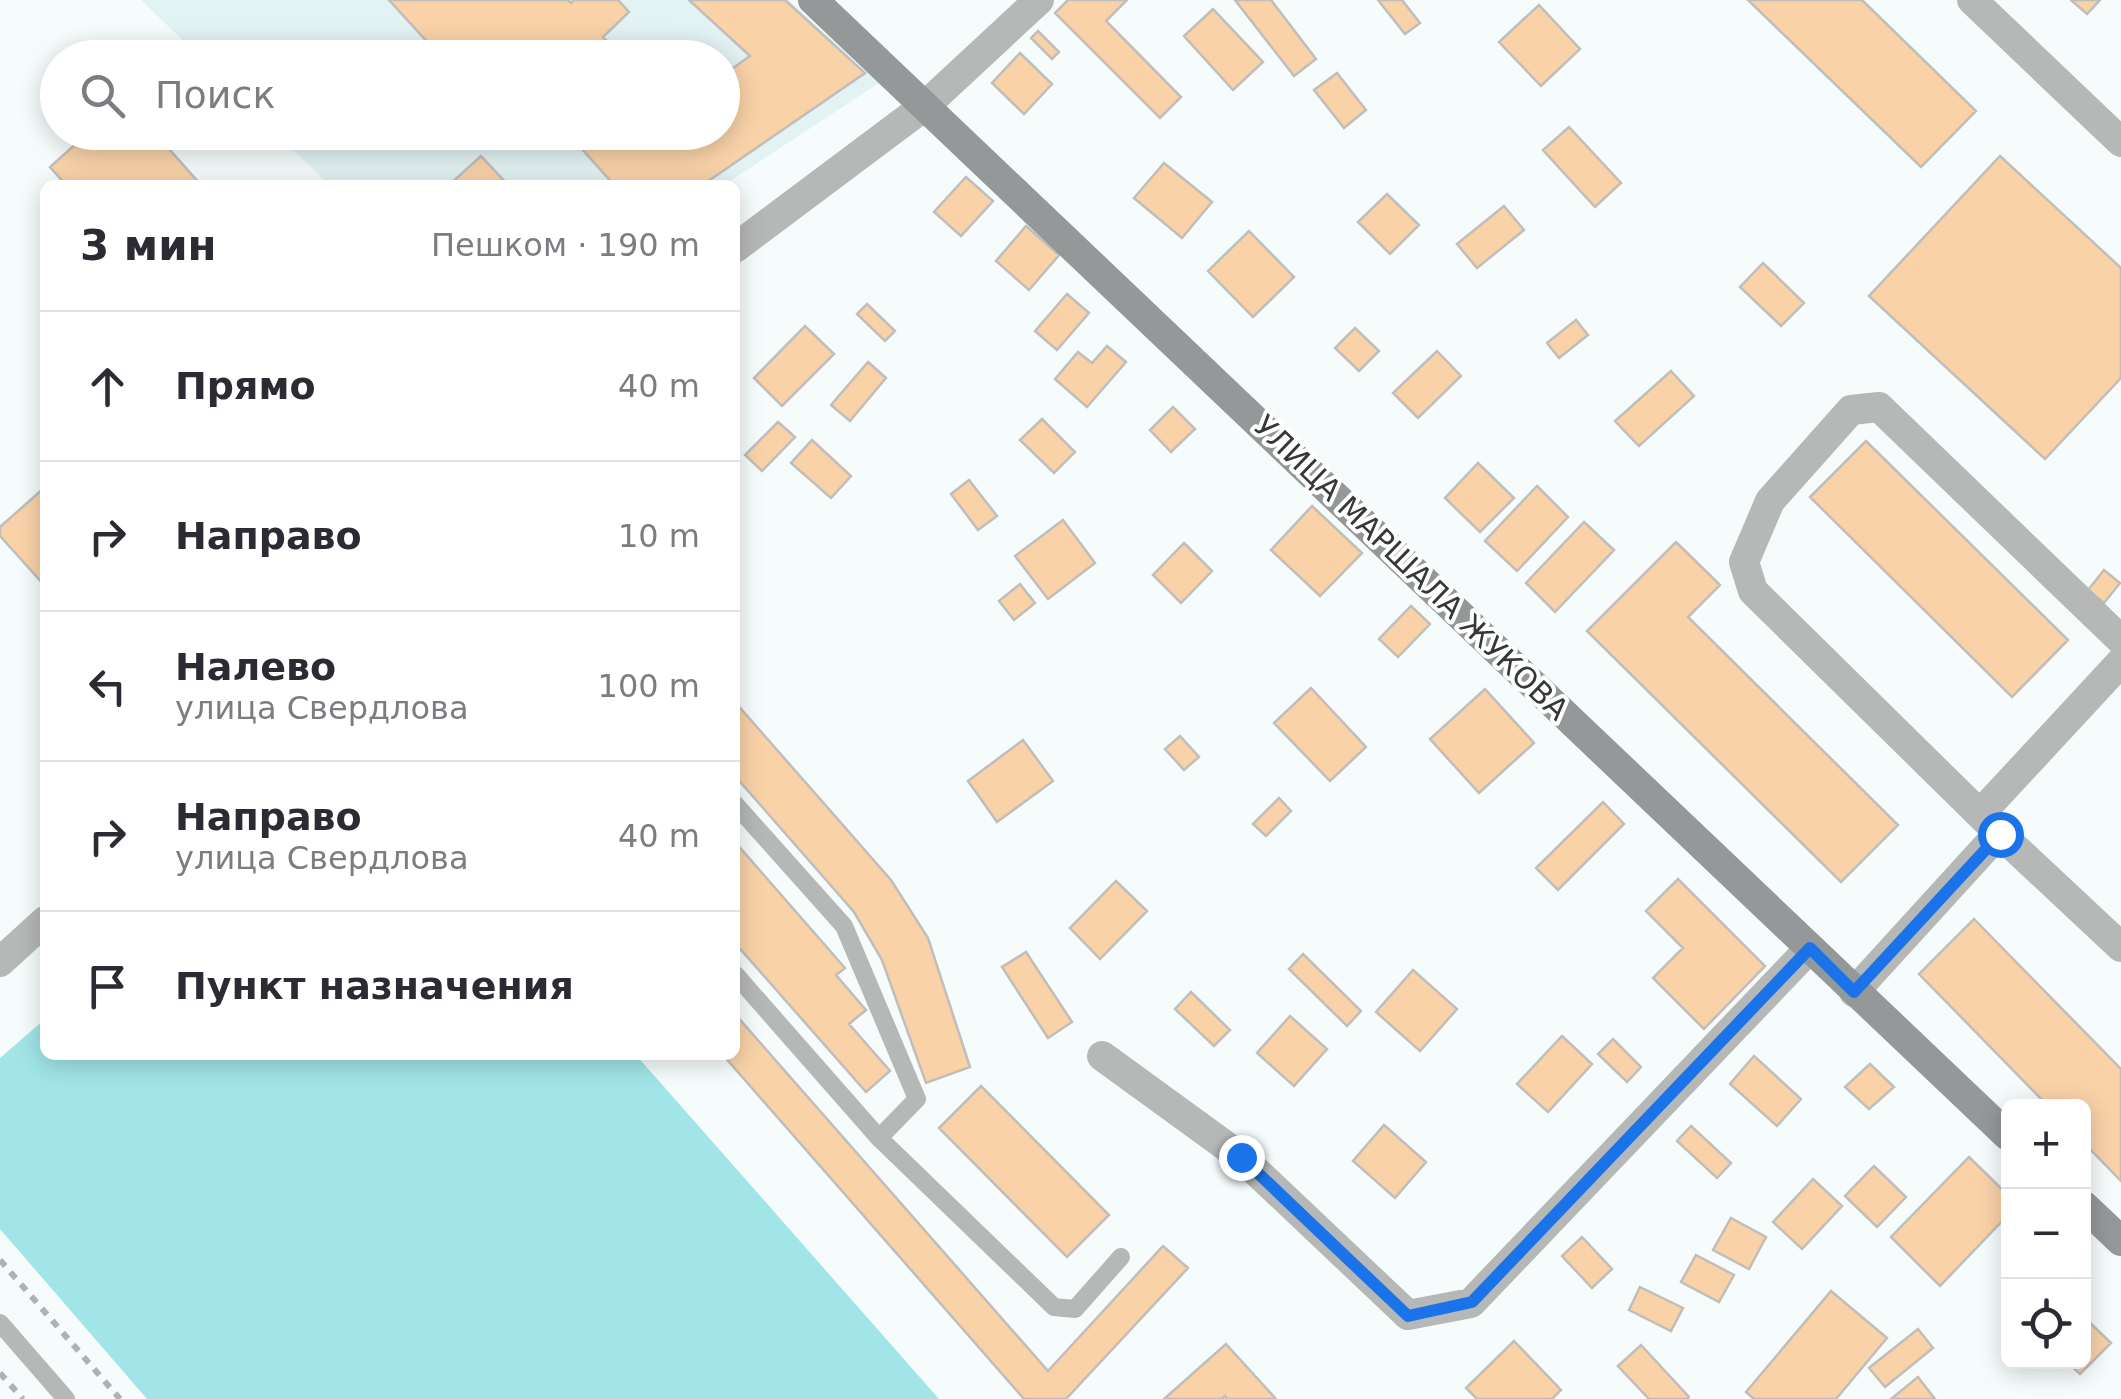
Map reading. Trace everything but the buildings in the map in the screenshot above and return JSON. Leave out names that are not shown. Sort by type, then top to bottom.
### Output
[{"type":"main road","name":"УЛИЦА МАРШАЛА ЖУКОВА","points":[[813,0],[2001,1129]]},
{"type":"main road","points":[[2091,1213],[2121,1241]]},
{"type":"street","points":[[740,244],[926,105],[1039,0]]},
{"type":"street","points":[[1972,0],[2121,142]]},
{"type":"street","points":[[2121,640],[1879,407],[1851,410],[1770,501],[1744,562],[1752,591],[2121,947]]},
{"type":"street","points":[[1854,992],[2121,662]]},
{"type":"street","points":[[0,962],[40,926]]},
{"type":"street","points":[[1102,1056],[1241,1157],[1408,1316],[1472,1302],[1810,948]]},
{"type":"lane","points":[[740,810],[844,926],[917,1099],[878,1138]]},
{"type":"lane","points":[[740,980],[878,1138],[1054,1307],[1075,1310],[1121,1257]]},
{"type":"lane","points":[[0,1322],[66,1399]]},
{"type":"path","points":[[0,1260],[120,1399]]},
{"type":"path","points":[[0,1372],[23,1399]]},
{"type":"shaded area","points":[[141,0],[789,0],[879,83],[732,180],[324,180],[293,150],[740,150],[740,40],[182,40]]},
{"type":"shaded area","points":[[40,1023],[40,1060],[640,1060],[939,1399],[147,1399],[0,1229],[0,1058]]},
{"type":"route","points":[[1241,1157],[1408,1316],[1472,1302],[1810,948],[1854,992],[2000,834]]}]
